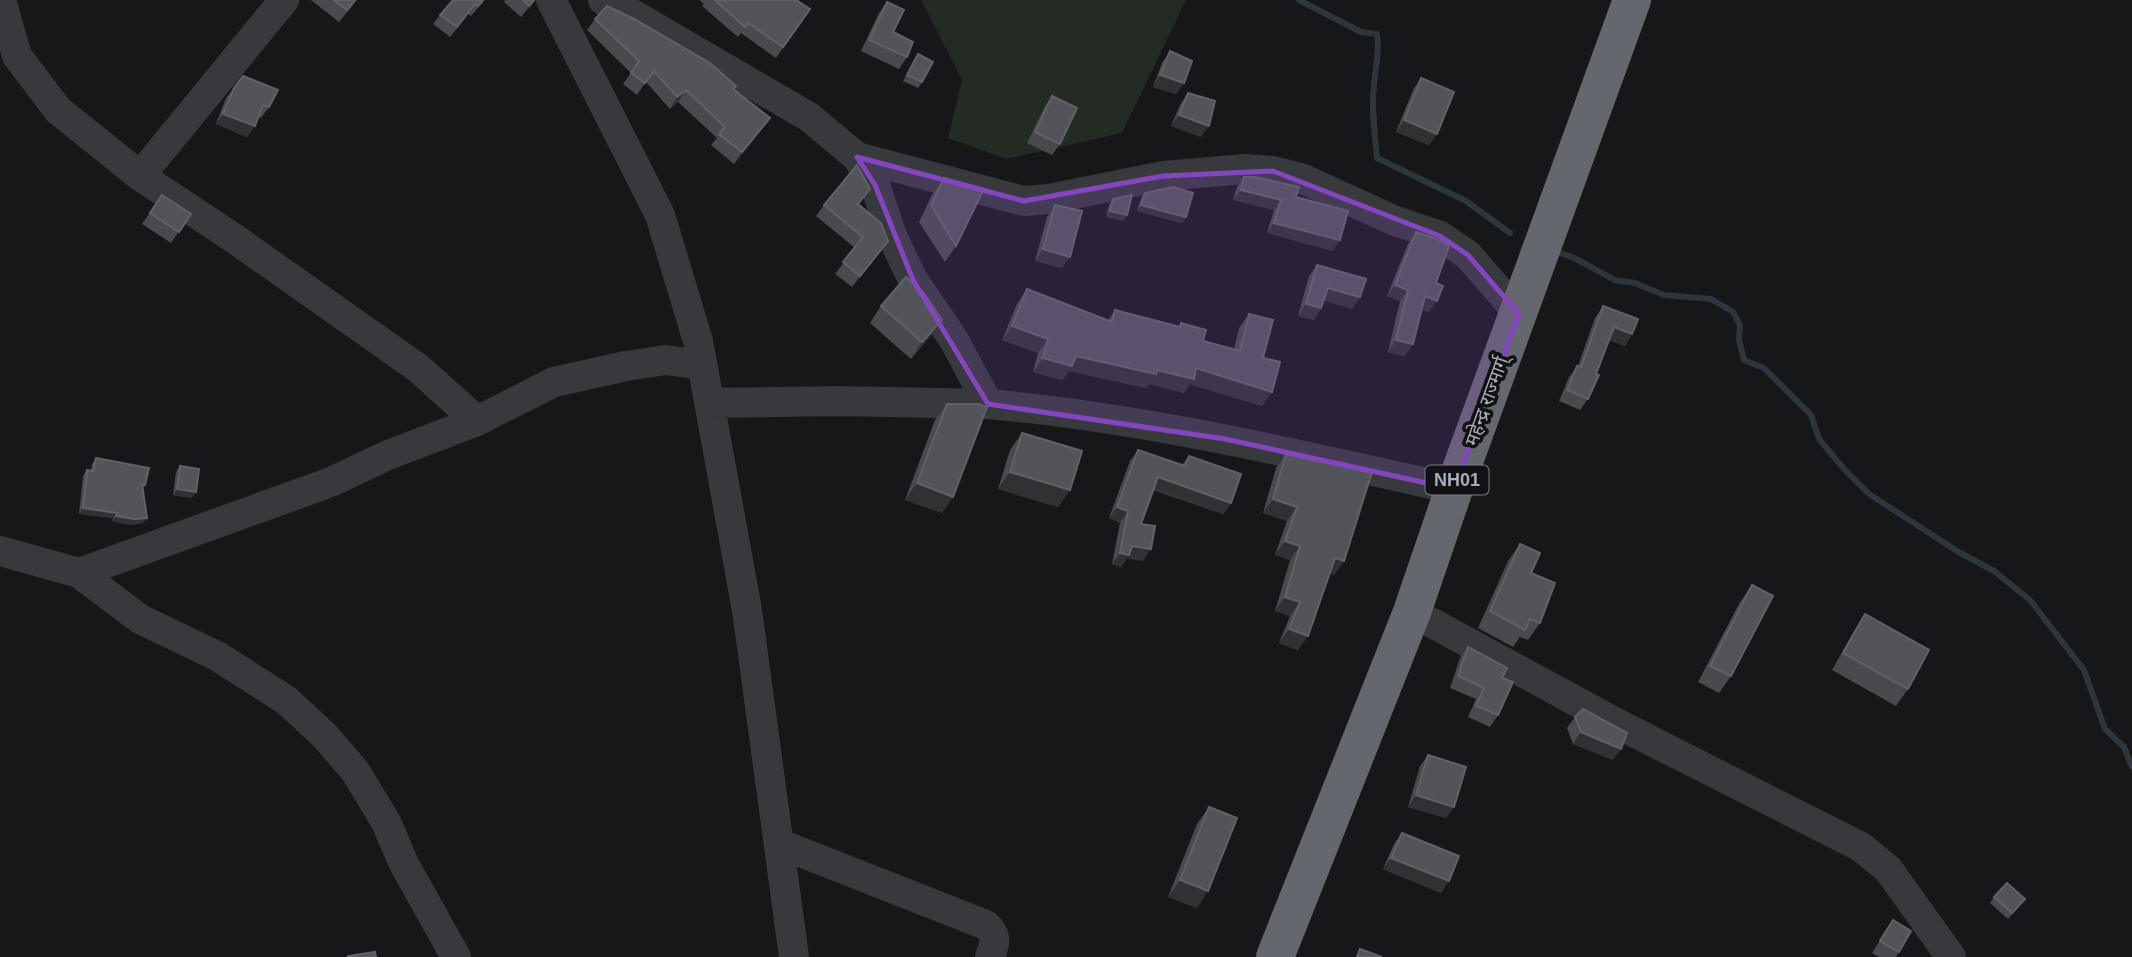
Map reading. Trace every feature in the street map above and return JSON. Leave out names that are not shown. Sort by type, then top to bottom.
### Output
[{"type":"highway","name":"महेन्द्र राज्मार्ग्","points":[[1275,957],[1412,612],[1632,0]]},
{"type":"street","points":[[1,0],[17,56],[58,110],[140,176],[222,229],[418,368],[477,421]]},
{"type":"street","points":[[140,176],[284,0]]},
{"type":"street","points":[[551,0],[660,215],[692,319],[710,402],[747,610],[794,957]]},
{"type":"street","points":[[603,0],[634,15],[809,117],[857,157],[875,185],[892,236],[913,279],[954,340],[988,404]]},
{"type":"street","points":[[857,157],[1024,201],[1049,199],[1163,176],[1245,169],[1273,171],[1301,178],[1393,220],[1440,236],[1468,255],[1519,314]]},
{"type":"street","points":[[79,573],[331,482],[387,455],[477,421],[554,382],[666,360],[702,365]]},
{"type":"street","points":[[710,402],[988,404],[1125,422],[1225,439],[1454,489]]},
{"type":"street","points":[[0,551],[79,573],[140,619],[217,656],[286,700],[324,735],[355,771],[386,822],[404,864],[456,957]]},
{"type":"street","points":[[1412,612],[1619,724],[1861,847],[1888,869],[1951,957]]},
{"type":"street","points":[[780,844],[986,925],[994,932],[996,942],[990,957]]},
{"type":"highlighted area","points":[[857,157],[1024,201],[1163,176],[1273,171],[1440,236],[1468,255],[1519,314],[1454,489],[1225,439],[988,404],[913,280],[875,185]]},
{"type":"shaded area","points":[[921,0],[1186,0],[1122,133],[1006,159],[948,138],[962,80]]},
{"type":"building","points":[[334,0],[355,0],[347,10]]},
{"type":"building","points":[[453,0],[483,0],[478,6],[475,4],[457,27],[440,15]]},
{"type":"building","points":[[523,0],[534,0],[529,6]]},
{"type":"building","points":[[715,0],[796,0],[810,9],[783,47],[748,23],[745,27]]},
{"type":"building","points":[[887,2],[904,10],[893,32],[913,42],[907,57],[869,40]]},
{"type":"building","points":[[607,6],[710,63],[736,86],[733,89],[770,118],[742,152],[719,134],[725,127],[686,90],[677,97],[654,71],[645,83],[631,73],[639,61],[595,19]]},
{"type":"building","points":[[1170,51],[1192,61],[1184,83],[1160,75]]},
{"type":"building","points":[[918,54],[933,62],[922,82],[907,75]]},
{"type":"building","points":[[243,76],[278,90],[269,107],[263,105],[255,126],[223,114],[234,88]]},
{"type":"building","points":[[1421,78],[1454,92],[1437,134],[1404,120]]},
{"type":"building","points":[[1188,93],[1215,101],[1209,126],[1179,115]]},
{"type":"building","points":[[1052,96],[1077,108],[1060,144],[1035,132]]},
{"type":"building","points":[[857,165],[870,189],[858,204],[881,223],[888,241],[860,276],[843,262],[863,237],[824,205]]},
{"type":"building","points":[[1244,177],[1299,187],[1296,197],[1348,211],[1340,240],[1274,223],[1281,200],[1241,190]]},
{"type":"building","points":[[944,178],[984,189],[956,246],[931,205]]},
{"type":"building","points":[[1173,187],[1193,193],[1186,217],[1141,205],[1145,193]]},
{"type":"building","points":[[162,195],[191,214],[179,232],[150,213]]},
{"type":"building","points":[[1132,195],[1127,215],[1110,211],[1113,199]]},
{"type":"building","points":[[1055,205],[1082,211],[1070,257],[1043,249]]},
{"type":"building","points":[[1416,232],[1449,246],[1436,283],[1443,286],[1437,301],[1425,296],[1413,344],[1396,340],[1408,290],[1395,285]]},
{"type":"building","points":[[1317,265],[1366,279],[1360,297],[1328,288],[1321,308],[1306,304]]},
{"type":"building","points":[[906,277],[923,292],[942,320],[922,342],[881,306]]},
{"type":"building","points":[[1027,289],[1112,322],[1115,310],[1180,327],[1181,323],[1206,330],[1203,341],[1240,351],[1249,314],[1273,320],[1263,358],[1280,362],[1272,392],[1196,368],[1194,379],[1157,370],[1156,374],[1076,356],[1072,366],[1043,358],[1048,339],[1012,326]]},
{"type":"building","points":[[1603,306],[1638,319],[1632,334],[1614,327],[1596,374],[1599,375],[1588,399],[1567,390],[1577,366],[1581,367]]},
{"type":"building","points":[[947,404],[979,404],[987,407],[953,497],[917,483]]},
{"type":"building","points":[[1022,433],[1082,451],[1070,490],[1010,472]]},
{"type":"building","points":[[1138,450],[1185,466],[1189,456],[1241,474],[1231,503],[1158,477],[1141,524],[1155,526],[1151,549],[1132,546],[1129,555],[1120,553],[1128,511],[1117,507]]},
{"type":"building","points":[[1286,454],[1372,472],[1344,561],[1335,558],[1308,636],[1289,629],[1300,602],[1285,597],[1300,546],[1285,541],[1297,507],[1273,499]]},
{"type":"building","points":[[96,458],[149,468],[145,485],[142,484],[147,518],[134,519],[116,516],[117,513],[83,508],[87,470],[93,471]]},
{"type":"building","points":[[180,466],[199,469],[196,492],[177,489]]},
{"type":"building","points":[[1520,544],[1540,553],[1531,573],[1555,583],[1540,623],[1530,619],[1525,630],[1490,611]]},
{"type":"building","points":[[1752,585],[1773,596],[1731,676],[1710,666]]},
{"type":"building","points":[[1865,614],[1929,650],[1908,689],[1843,653]]},
{"type":"building","points":[[1468,647],[1507,668],[1502,678],[1513,682],[1498,715],[1476,706],[1484,688],[1458,676]]},
{"type":"building","points":[[1583,709],[1627,733],[1621,749],[1581,732],[1575,717]]},
{"type":"building","points":[[1428,755],[1466,767],[1454,807],[1416,795]]},
{"type":"building","points":[[1209,807],[1237,818],[1208,891],[1180,880]]},
{"type":"building","points":[[1402,833],[1459,856],[1449,881],[1391,858]]},
{"type":"building","points":[[2007,883],[2025,899],[2012,913],[1994,897]]},
{"type":"building","points":[[1893,920],[1911,931],[1899,952],[1880,941]]},
{"type":"building","points":[[1360,949],[1382,957],[1357,957]]},
{"type":"building","points":[[375,952],[376,957],[348,957],[348,956]]},
{"type":"waterway","points":[[1299,0],[1361,32],[1377,34],[1378,54],[1373,103],[1377,158],[1466,201],[1510,233]]},
{"type":"waterway","points":[[1555,251],[1615,280],[1635,283],[1664,295],[1711,299],[1733,312],[1740,325],[1739,340],[1744,360],[1764,368],[1811,415],[1819,439],[1869,494],[1957,551],[1994,571],[2030,600],[2084,670],[2105,729],[2124,747],[2132,767]]}]
